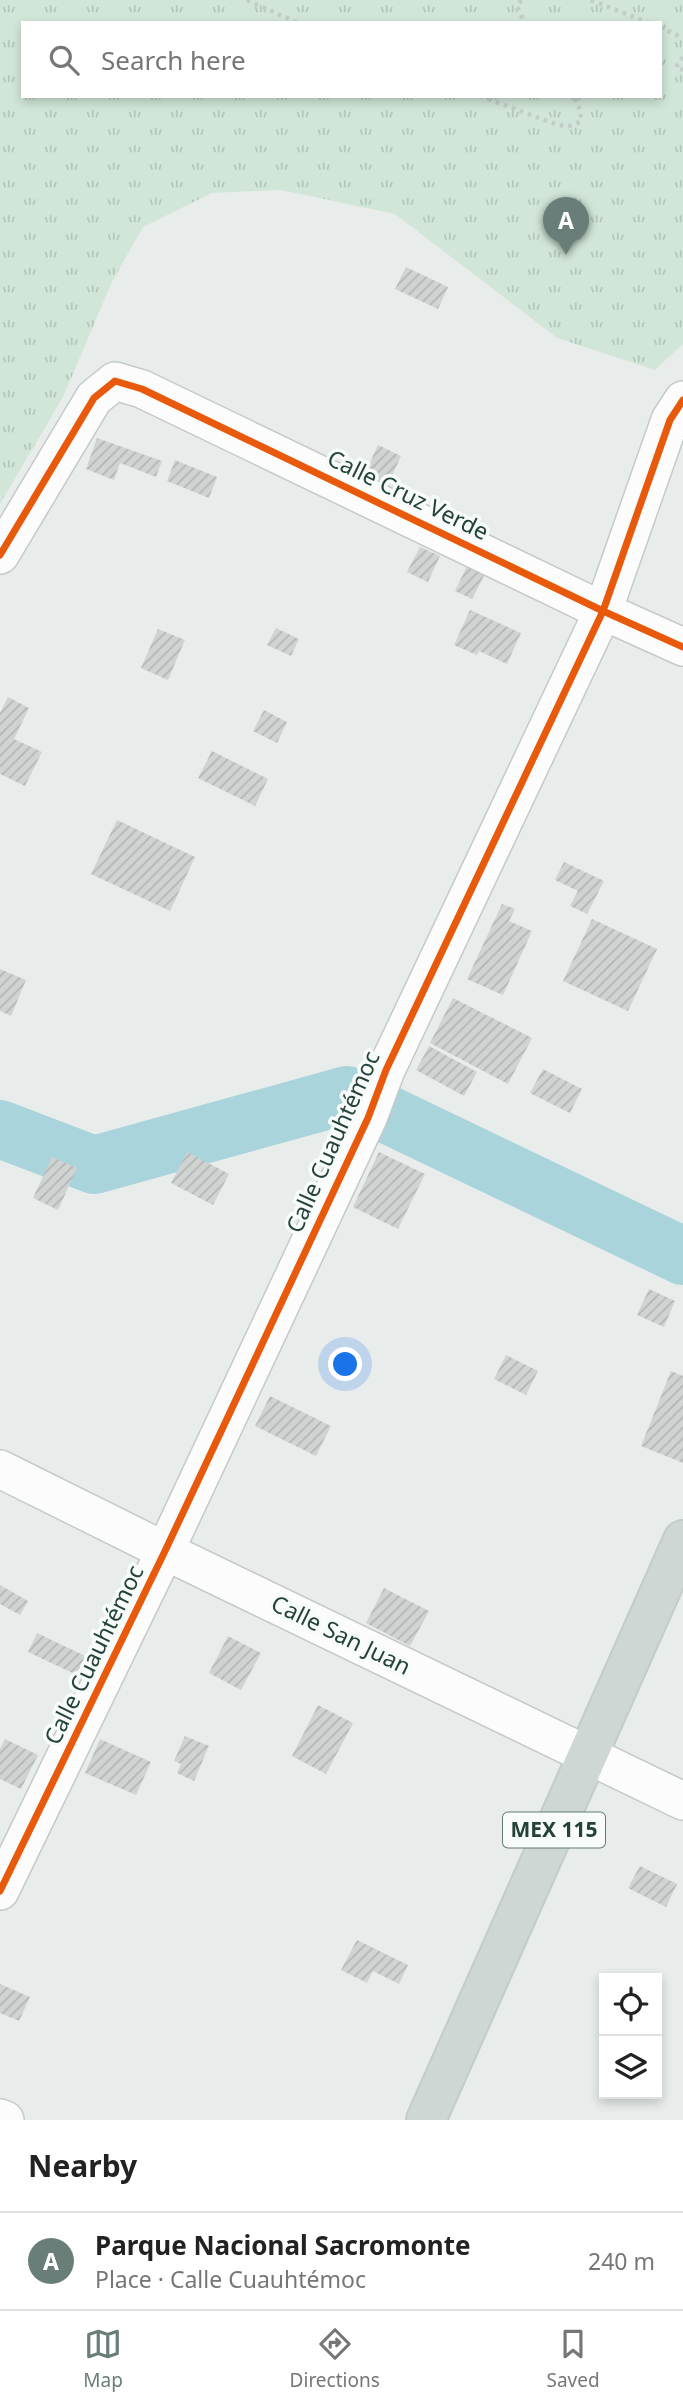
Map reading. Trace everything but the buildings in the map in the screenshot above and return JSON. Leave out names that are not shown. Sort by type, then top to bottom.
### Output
[{"type":"main road","name":"MEX 115","points":[[426,2120],[683,1540]]},
{"type":"street","name":"Calle Cruz Verde","points":[[0,555],[94,398],[115,381],[142,389],[683,647]]},
{"type":"street","name":"Calle Cuauhtémoc","points":[[0,1891],[165,1551],[368,1118],[386,1070],[603,611],[670,420],[683,400]]},
{"type":"street","name":"Calle San Juan","points":[[0,1469],[683,1801]]},
{"type":"path","points":[[247,0],[294,21]]},
{"type":"path","points":[[521,0],[517,7],[524,21]]},
{"type":"path","points":[[591,0],[644,21]]},
{"type":"path","points":[[662,28],[683,38]]},
{"type":"path","points":[[683,57],[676,67],[683,70]]},
{"type":"path","points":[[485,98],[558,125],[569,126],[580,122],[581,112],[575,98]]},
{"type":"green space","points":[[0,0],[683,0],[683,344],[655,370],[557,338],[395,214],[281,190],[212,193],[143,227],[112,282],[63,397],[0,504]]},
{"type":"waterway","points":[[0,1129],[94,1165],[347,1095],[683,1256]]},
{"type":"cycle path","points":[[0,555],[94,398],[115,381],[142,389],[683,647]]},
{"type":"cycle path","points":[[0,1891],[165,1551],[368,1118],[386,1070],[603,611],[670,420],[683,400]]},
{"type":"place","name":"Parque Nacional Sacromonte","points":[[566,255]]}]
